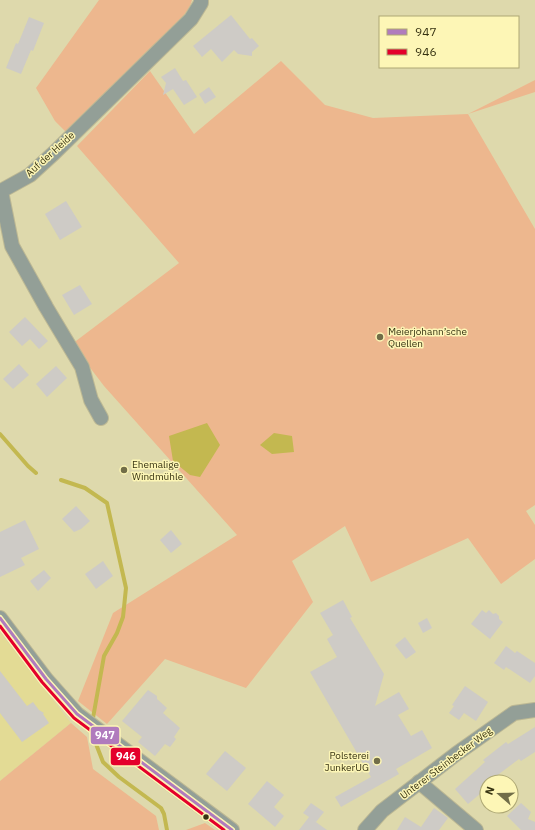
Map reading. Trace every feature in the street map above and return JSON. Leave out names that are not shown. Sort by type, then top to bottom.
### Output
[{"type":"street","name":"Auf der Heide","points":[[100,418],[90,400],[82,366],[46,307],[12,246],[1,191],[30,175],[54,153],[190,19],[201,3],[201,0]]},
{"type":"street","points":[[0,618],[46,679],[77,714],[232,830]]},
{"type":"street","name":"Unterer Steinbecker Weg","points":[[365,830],[382,811],[456,754],[514,713],[535,710]]},
{"type":"street","points":[[419,782],[476,830]]},
{"type":"shaded area","points":[[99,0],[192,0],[190,6],[179,21],[143,55],[68,134],[55,121],[36,88]]},
{"type":"shaded area","points":[[281,61],[325,105],[373,118],[468,114],[535,229],[535,505],[526,511],[535,525],[535,559],[501,584],[468,538],[371,582],[345,526],[292,561],[313,602],[246,688],[165,659],[107,724],[78,701],[113,613],[237,535],[104,386],[72,344],[179,263],[77,146],[150,71],[194,134]]},
{"type":"shaded area","points":[[535,80],[535,92],[468,114]]},
{"type":"shaded area","points":[[207,423],[220,445],[200,477],[190,475],[173,461],[169,436]]},
{"type":"shaded area","points":[[274,433],[292,436],[294,452],[272,454],[260,445]]},
{"type":"shaded area","points":[[0,632],[71,723],[0,781]]},
{"type":"shaded area","points":[[71,723],[87,737],[93,769],[156,816],[159,830],[0,830],[0,781]]},
{"type":"shaded area","points":[[205,823],[215,830],[186,830]]},
{"type":"building","points":[[231,15],[250,39],[252,38],[259,46],[252,52],[252,56],[238,54],[234,50],[222,62],[211,49],[202,57],[193,46]]},
{"type":"building","points":[[29,17],[44,23],[33,51],[31,50],[21,74],[6,68]]},
{"type":"building","points":[[175,68],[183,81],[186,80],[197,97],[184,105],[173,89],[163,95],[166,83],[161,77]]},
{"type":"building","points":[[209,87],[216,97],[205,104],[199,94]]},
{"type":"building","points":[[66,201],[82,227],[60,240],[45,214]]},
{"type":"building","points":[[80,285],[92,304],[74,315],[62,295]]},
{"type":"building","points":[[25,317],[48,341],[39,349],[30,339],[22,346],[9,332]]},
{"type":"building","points":[[19,364],[29,375],[13,389],[3,379]]},
{"type":"building","points":[[56,366],[67,378],[47,397],[36,384]]},
{"type":"building","points":[[76,506],[90,521],[81,529],[74,532],[62,519]]},
{"type":"building","points":[[25,520],[39,549],[21,558],[25,565],[0,577],[0,532]]},
{"type":"building","points":[[171,530],[182,544],[171,553],[160,540]]},
{"type":"building","points":[[103,561],[113,576],[96,589],[85,574]]},
{"type":"building","points":[[44,570],[51,578],[38,591],[30,581]]},
{"type":"building","points":[[343,600],[352,617],[350,618],[384,674],[375,706],[399,692],[409,709],[398,715],[411,736],[422,730],[432,748],[396,769],[399,774],[341,807],[335,797],[371,777],[310,672],[337,657],[327,639],[333,635],[320,613]]},
{"type":"building","points":[[482,610],[486,613],[489,610],[493,614],[496,613],[499,616],[499,619],[503,622],[490,639],[471,624]]},
{"type":"building","points":[[427,618],[432,628],[423,633],[418,623]]},
{"type":"building","points":[[405,637],[416,652],[406,659],[395,645]]},
{"type":"building","points":[[506,646],[515,653],[517,651],[535,663],[535,676],[530,683],[506,667],[504,670],[494,663]]},
{"type":"building","points":[[0,671],[27,706],[33,702],[39,710],[44,713],[43,714],[49,723],[22,742],[0,713]]},
{"type":"building","points":[[465,686],[488,702],[476,721],[464,713],[459,720],[449,713],[454,706],[452,705]]},
{"type":"building","points":[[148,690],[157,696],[157,699],[167,708],[163,713],[180,728],[174,737],[176,739],[170,747],[165,744],[155,756],[138,742],[142,737],[122,721]]},
{"type":"building","points":[[535,727],[535,752],[521,761],[519,759],[499,774],[479,774],[479,795],[468,804],[455,789],[485,762],[483,760],[506,742],[508,744]]},
{"type":"building","points":[[225,751],[246,768],[227,791],[206,774]]},
{"type":"building","points":[[267,781],[284,795],[274,807],[284,816],[275,827],[248,804]]},
{"type":"building","points":[[311,803],[324,812],[316,822],[313,820],[327,830],[299,830],[309,817],[303,813]]},
{"type":"building","points":[[521,803],[531,812],[528,819],[535,822],[535,830],[521,830],[507,816],[509,814],[519,814],[519,805]]},
{"type":"building","points":[[434,808],[448,818],[439,830],[397,830],[405,817],[421,827]]},
{"type":"waterway","points":[[0,434],[36,473]]},
{"type":"waterway","points":[[61,480],[85,488],[107,503],[126,588],[123,617],[117,633],[104,656],[93,718]]},
{"type":"waterway","points":[[96,744],[103,762],[119,777],[161,808],[164,814],[167,830]]},
{"type":"transit line","name":"947","points":[[0,618],[46,679],[77,714],[232,830]]},
{"type":"transit line","name":"946","points":[[0,626],[42,682],[74,718],[224,830]]},
{"type":"place","name":"Meierjohann’sche Quellen","points":[[380,337]]},
{"type":"place","name":"Ehemalige Windmühle","points":[[124,470]]},
{"type":"place","name":"Polsterei JunkerUG","points":[[377,761]]}]
